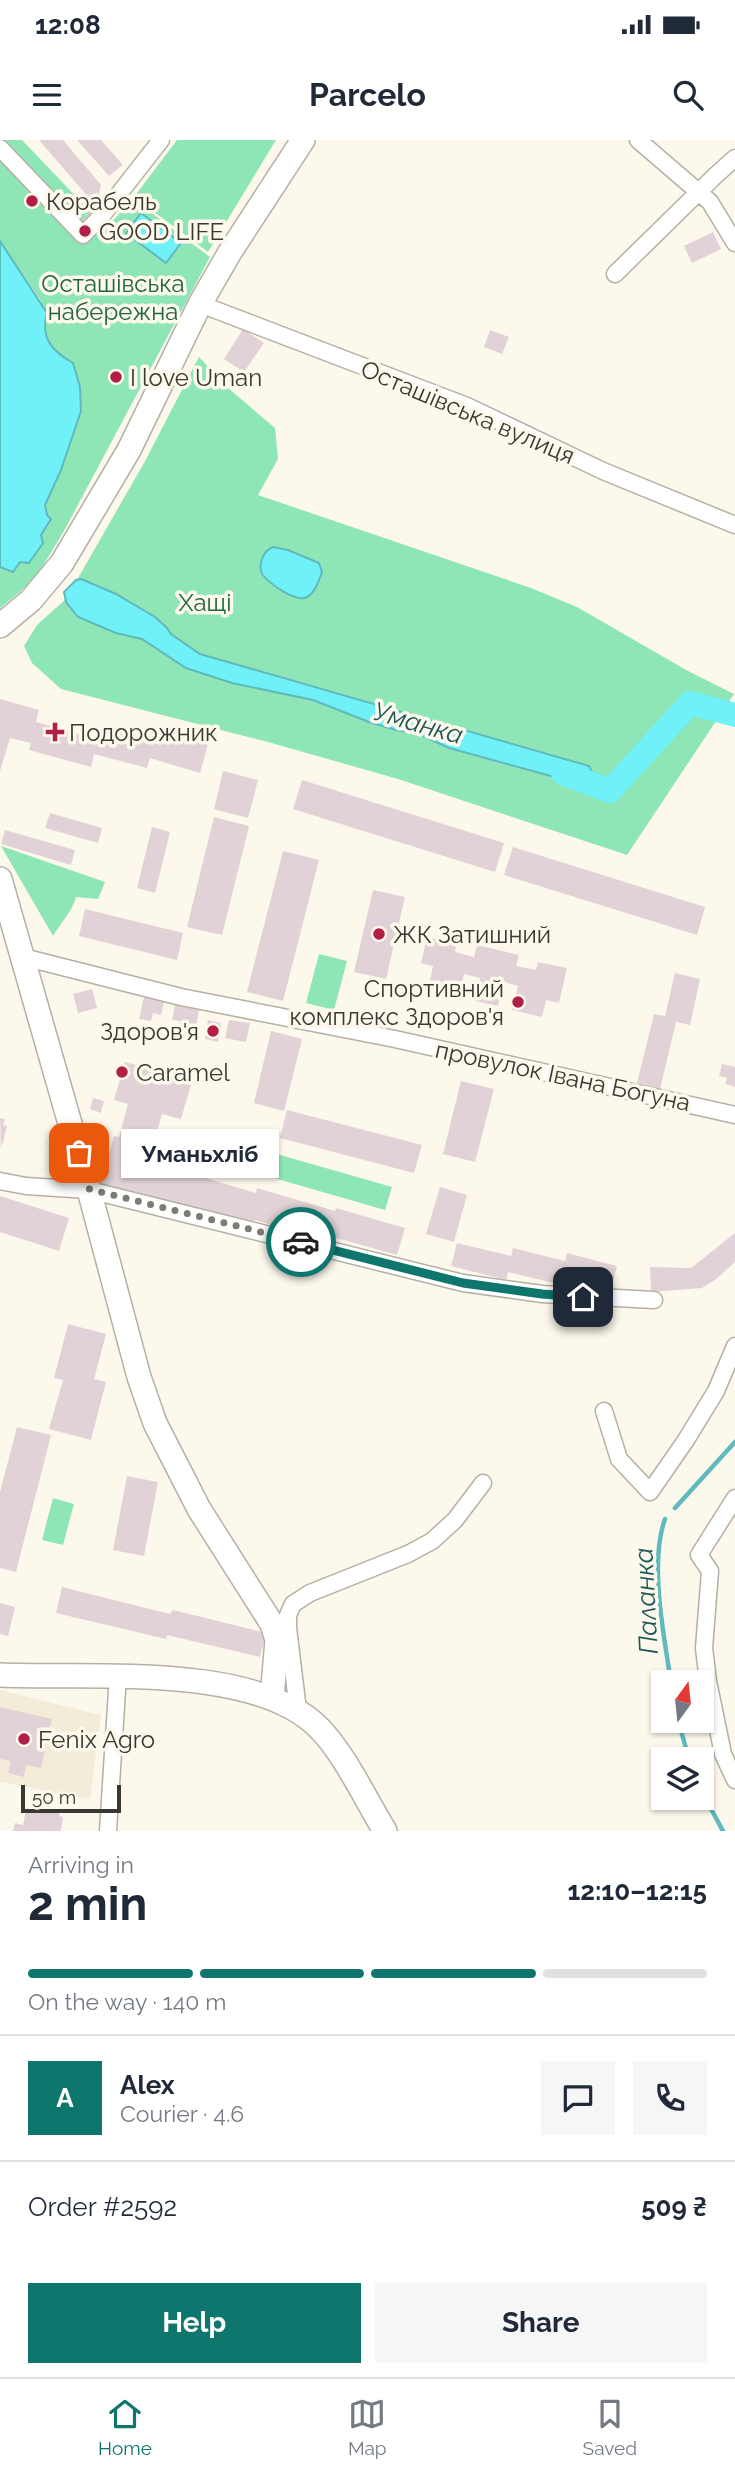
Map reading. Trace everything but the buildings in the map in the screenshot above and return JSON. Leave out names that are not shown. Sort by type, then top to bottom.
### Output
[{"type":"main road","points":[[0,626],[31,600],[62,563],[129,450],[200,304],[230,252],[303,140]]},
{"type":"main road","points":[[0,879],[89,1189],[139,1377],[155,1423],[199,1510],[276,1632],[272,1698]]},
{"type":"main road","points":[[0,1675],[118,1675],[177,1679],[230,1687],[272,1698],[298,1710],[331,1741],[385,1831]]},
{"type":"street","points":[[0,148],[83,235],[104,213],[161,140]]},
{"type":"street","points":[[638,140],[699,191],[717,213],[735,243]]},
{"type":"street","points":[[615,274],[735,158]]},
{"type":"street","name":"Осташівська вулиця","points":[[200,304],[467,406],[603,471],[735,525]]},
{"type":"street","name":"провулок Івана Богуна","points":[[23,957],[181,997],[421,1045],[735,1115]]},
{"type":"street","points":[[0,1181],[26,1186],[89,1189],[463,1283],[542,1294],[654,1300]]},
{"type":"street","points":[[604,1411],[619,1459],[650,1492],[687,1440],[716,1391],[735,1346]]},
{"type":"street","points":[[298,1710],[288,1628],[288,1615],[293,1604],[310,1593],[408,1554],[432,1541],[455,1520],[483,1483]]},
{"type":"street","points":[[735,1498],[699,1555],[710,1571],[704,1648],[716,1724],[723,1754],[735,1780]]},
{"type":"street","points":[[108,1831],[118,1675]]},
{"type":"shaded area","points":[[0,1690],[101,1715],[90,1799],[0,1782]]},
{"type":"green space","name":"Осташівська набережна","points":[[0,140],[22,140],[106,228],[133,199],[210,257],[64,531],[35,579],[0,608],[0,567],[13,572],[51,519],[47,515],[45,505],[61,470],[81,411],[57,354],[48,342],[41,301],[0,241]]},
{"type":"green space","points":[[177,140],[276,140],[208,252],[134,197]]},
{"type":"green space","name":"Хащі","points":[[199,357],[228,388],[275,428],[278,459],[258,495],[531,588],[577,607],[688,671],[734,694],[627,855],[398,779],[268,742],[61,689],[32,663],[24,646],[37,625],[66,599],[144,463]]},
{"type":"green space","points":[[1,846],[105,882],[98,899],[76,897],[53,936]]},
{"type":"green space","points":[[319,954],[347,961],[334,1010],[306,1003]]},
{"type":"green space","points":[[210,1135],[392,1187],[385,1210],[204,1158]]},
{"type":"green space","points":[[53,1498],[74,1504],[63,1545],[42,1540]]},
{"type":"water","points":[[141,213],[181,243],[166,263],[126,233]]},
{"type":"water","points":[[0,241],[47,313],[45,330],[50,343],[59,354],[73,363],[80,387],[81,411],[61,470],[45,505],[47,515],[51,519],[41,535],[43,543],[29,563],[20,562],[13,572],[0,567]]},
{"type":"water","points":[[273,547],[319,563],[322,572],[310,595],[302,598],[289,595],[262,574],[262,558]]},
{"type":"water","points":[[81,579],[116,594],[155,617],[171,634],[200,654],[589,766],[593,774],[591,787],[449,748],[419,734],[369,722],[313,700],[232,683],[186,668],[142,639],[116,633],[78,617],[66,602],[64,592],[76,580]]},
{"type":"waterway","name":"Уманка","points":[[563,773],[610,791],[690,703],[735,715]]},
{"type":"waterway","name":"Паланка","points":[[675,1508],[735,1442]]},
{"type":"waterway","name":"Паланка","points":[[665,1519],[660,1537],[658,1578],[669,1670]]},
{"type":"waterway","name":"Паланка","points":[[682,1733],[686,1747]]},
{"type":"waterway","name":"Паланка","points":[[712,1810],[723,1831]]},
{"type":"way so far","points":[[79,1153],[89,1189],[301,1242]]},
{"type":"place","name":"Корабель","points":[[32,201]]},
{"type":"place","name":"GOOD LIFE","points":[[85,231]]},
{"type":"place","name":"I love Uman","points":[[116,377]]},
{"type":"place","name":"Подорожник","points":[[55,732]]},
{"type":"place","name":"ЖК Затишний","points":[[379,934]]},
{"type":"place","name":"Спортивний комплекс Здоров'я","points":[[518,1002]]},
{"type":"place","name":"Здоров'я","points":[[213,1031]]},
{"type":"place","name":"Caramel","points":[[122,1072]]},
{"type":"place","name":"Уманьхліб","points":[[79,1153]]},
{"type":"place","name":"Fenix Agro","points":[[24,1739]]},
{"type":"route","points":[[301,1242],[463,1283],[583,1297]]}]
